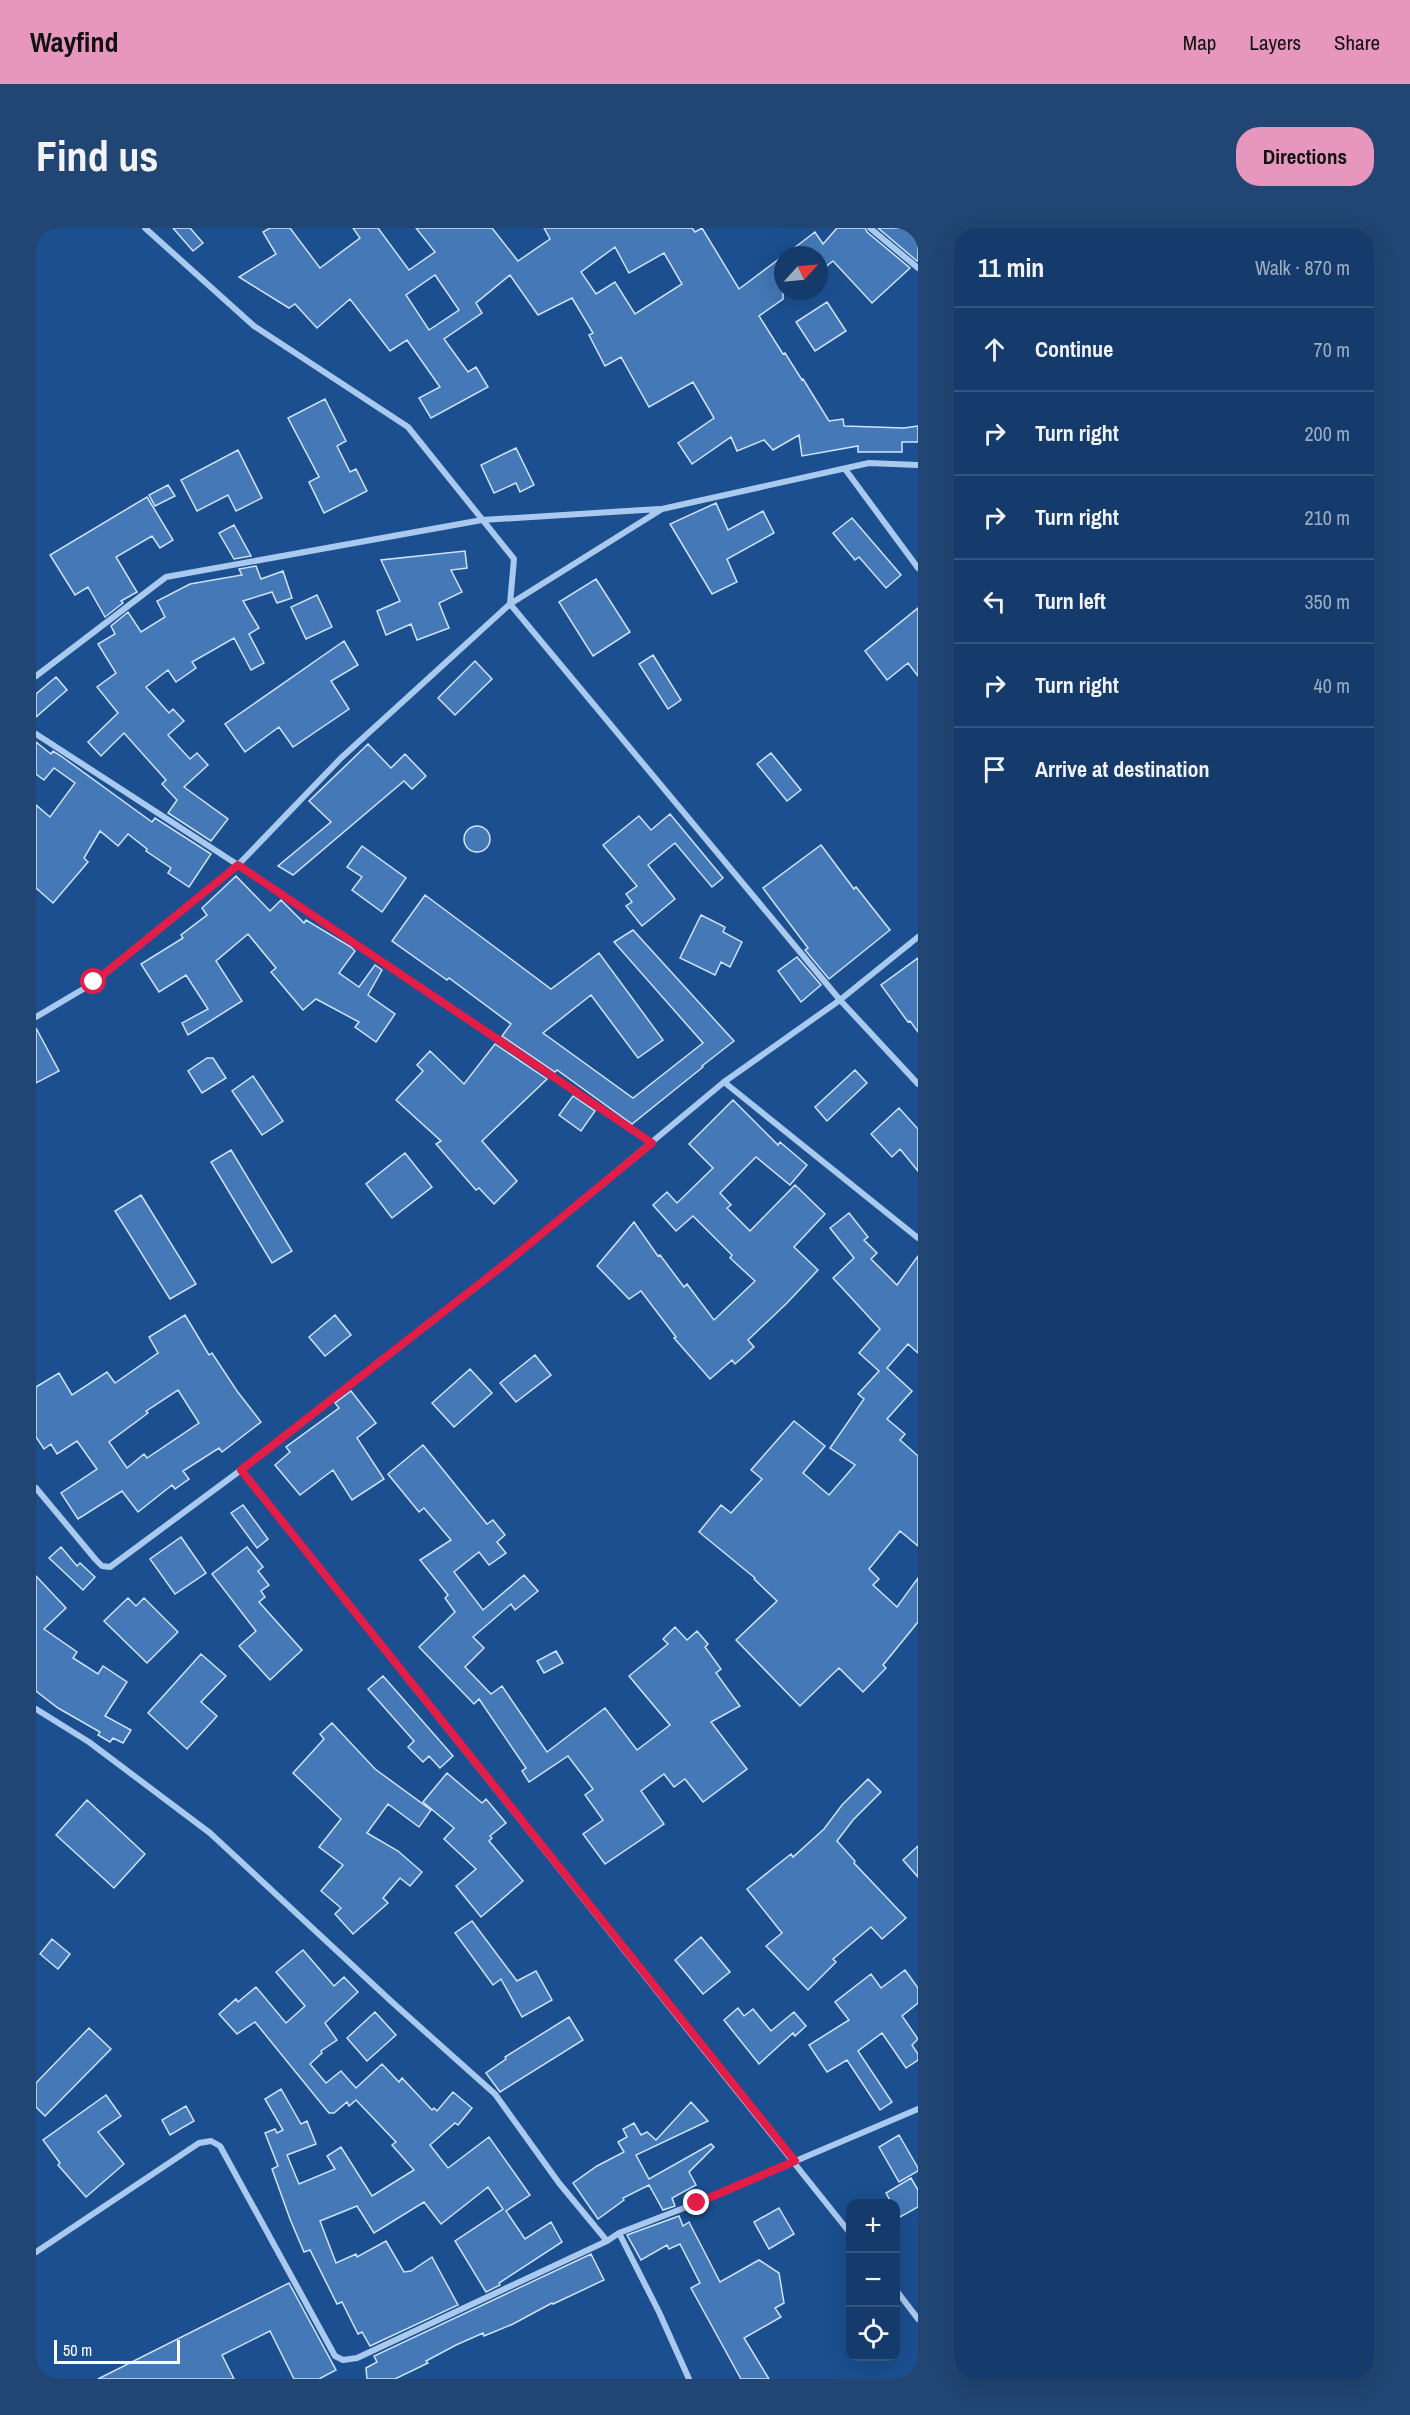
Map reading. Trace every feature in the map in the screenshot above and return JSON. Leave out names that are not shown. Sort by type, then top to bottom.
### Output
[{"type":"street","points":[[145,228],[254,326],[408,427],[514,559],[510,604],[840,1000],[918,1084]]},
{"type":"street","points":[[870,228],[918,268]]},
{"type":"street","points":[[36,676],[166,577],[482,520],[662,509],[869,463],[918,465]]},
{"type":"street","points":[[844,469],[918,568]]},
{"type":"street","points":[[36,1017],[94,982],[238,865],[341,758],[510,604],[662,509]]},
{"type":"street","points":[[36,734],[238,865],[652,1143]]},
{"type":"street","points":[[36,1488],[96,1560],[102,1566],[110,1567],[241,1470],[510,1260],[724,1082],[840,1000],[918,937]]},
{"type":"street","points":[[724,1082],[918,1238]]},
{"type":"street","points":[[241,1470],[795,2161],[846,2228]]},
{"type":"street","points":[[36,1709],[89,1742],[210,1833],[495,2094],[559,2183],[607,2241]]},
{"type":"street","points":[[36,2252],[199,2143],[211,2141],[220,2146],[335,2356],[343,2360],[357,2358],[607,2241],[619,2233],[918,2109]]},
{"type":"street","points":[[619,2233],[659,2312],[689,2379]]},
{"type":"street","points":[[900,2295],[918,2319]]},
{"type":"building","points":[[173,228],[190,228],[203,243],[193,251]]},
{"type":"building","points":[[270,228],[290,228],[320,268],[360,238],[353,228],[378,228],[409,270],[435,252],[416,228],[492,228],[518,261],[550,239],[544,228],[692,228],[695,232],[702,228],[739,289],[774,263],[774,300],[782,300],[759,316],[829,421],[843,419],[844,426],[904,428],[918,426],[918,442],[902,442],[902,452],[858,452],[858,446],[802,456],[799,435],[773,450],[764,440],[737,451],[731,437],[692,464],[678,443],[714,418],[693,382],[649,407],[621,357],[605,366],[589,335],[593,333],[572,298],[538,315],[510,275],[476,303],[482,313],[444,339],[468,372],[476,367],[488,387],[431,418],[419,398],[440,387],[407,340],[390,351],[350,299],[317,328],[295,304],[289,308],[239,277],[276,254],[263,232]],"holes":[[[615,247],[629,273],[664,253],[682,284],[635,314],[615,282],[596,294],[581,272]],[[435,275],[459,310],[429,330],[406,295]]]},
{"type":"building","points":[[837,228],[865,228],[910,268],[872,303],[833,261],[828,265],[828,246],[797,246],[815,232],[823,244]]},
{"type":"building","points":[[878,228],[918,228],[918,260],[917,261]]},
{"type":"building","points":[[827,302],[846,331],[815,351],[796,322]]},
{"type":"building","points":[[325,399],[346,441],[337,446],[350,472],[356,469],[367,491],[324,513],[309,482],[319,477],[288,418]]},
{"type":"building","points":[[516,448],[534,485],[520,492],[516,483],[494,493],[481,465]]},
{"type":"building","points":[[238,450],[262,498],[236,511],[228,495],[197,511],[181,480]]},
{"type":"building","points":[[168,485],[175,496],[155,506],[149,495]]},
{"type":"building","points":[[147,497],[173,540],[160,548],[152,536],[116,557],[137,592],[121,601],[123,603],[105,617],[88,587],[75,595],[50,555]]},
{"type":"building","points":[[716,503],[728,530],[763,511],[774,533],[727,559],[737,582],[712,594],[670,524]]},
{"type":"building","points":[[852,518],[901,575],[886,588],[859,557],[855,560],[833,533]]},
{"type":"building","points":[[234,525],[251,556],[234,559],[219,533]]},
{"type":"building","points":[[465,551],[467,568],[451,570],[462,592],[439,603],[449,628],[417,640],[411,624],[386,635],[377,611],[400,601],[381,560]]},
{"type":"building","points":[[256,566],[261,579],[283,571],[292,598],[277,603],[272,592],[243,601],[259,628],[249,634],[264,663],[251,670],[234,638],[192,662],[196,668],[176,682],[168,670],[146,687],[169,713],[173,709],[184,721],[168,735],[190,759],[197,753],[208,765],[184,787],[228,819],[211,841],[168,813],[177,800],[162,784],[166,780],[124,733],[101,756],[88,742],[118,713],[97,687],[116,673],[98,644],[115,634],[111,626],[128,612],[141,632],[165,617],[157,601],[190,584],[242,575],[239,569]]},
{"type":"building","points":[[596,579],[630,632],[593,656],[559,602]]},
{"type":"building","points":[[317,595],[332,627],[306,639],[291,607]]},
{"type":"building","points":[[918,608],[918,676],[908,663],[887,680],[865,651]]},
{"type":"building","points":[[344,641],[358,665],[331,681],[349,709],[293,747],[279,727],[245,752],[225,724]]},
{"type":"building","points":[[653,655],[681,700],[668,709],[639,664]]},
{"type":"building","points":[[475,661],[492,679],[455,715],[438,698]]},
{"type":"building","points":[[56,677],[67,690],[36,717],[36,694]]},
{"type":"building","points":[[36,742],[51,754],[53,751],[61,756],[152,822],[155,818],[211,854],[189,887],[168,873],[171,868],[146,851],[147,849],[128,834],[118,846],[100,831],[84,858],[88,862],[53,903],[36,888],[36,805],[50,817],[75,783],[54,768],[44,780],[36,774]]},
{"type":"building","points":[[368,744],[391,768],[405,754],[426,776],[412,789],[404,781],[293,875],[278,866],[331,822],[309,801]]},
{"type":"building","points":[[771,753],[801,790],[787,801],[757,764]]},
{"type":"building","points":[[670,814],[723,878],[712,887],[675,843],[648,865],[675,899],[642,926],[626,906],[632,902],[626,894],[637,886],[603,845],[639,816],[651,830]]},
{"type":"building","points":[[477,826],[486,830],[490,839],[486,848],[477,852],[468,848],[464,839],[468,830]]},
{"type":"building","points":[[821,845],[854,889],[856,887],[890,930],[829,979],[805,950],[808,948],[763,888]]},
{"type":"building","points":[[362,846],[406,878],[382,912],[352,890],[362,877],[347,867]]},
{"type":"building","points":[[236,876],[270,911],[281,900],[304,923],[306,920],[351,947],[355,951],[339,973],[359,987],[375,965],[382,970],[368,995],[395,1014],[376,1042],[355,1027],[359,1022],[316,999],[303,1010],[271,972],[276,968],[248,934],[216,961],[242,1001],[188,1035],[182,1023],[208,1009],[186,975],[159,992],[141,964],[183,938],[181,935],[207,915],[202,908]]},
{"type":"building","points":[[425,895],[551,989],[599,953],[663,1040],[638,1058],[591,995],[543,1033],[633,1098],[703,1043],[614,942],[633,930],[734,1041],[632,1124],[557,1070],[555,1072],[502,1036],[511,1024],[449,978],[447,980],[392,941]]},
{"type":"building","points":[[701,915],[725,927],[723,932],[742,942],[730,967],[721,962],[715,975],[680,958]]},
{"type":"building","points":[[797,957],[821,985],[801,1002],[778,971]]},
{"type":"building","points":[[918,958],[918,1032],[881,985]]},
{"type":"building","points":[[36,1028],[59,1071],[36,1083]]},
{"type":"building","points":[[495,1044],[547,1079],[482,1141],[517,1181],[494,1204],[479,1188],[476,1190],[436,1144],[441,1141],[396,1100],[423,1071],[417,1065],[430,1051],[464,1084]]},
{"type":"building","points":[[207,1058],[213,1058],[226,1078],[202,1093],[188,1071]]},
{"type":"building","points":[[855,1070],[867,1083],[827,1121],[815,1107]]},
{"type":"building","points":[[253,1076],[283,1121],[262,1135],[232,1091]]},
{"type":"building","points":[[573,1096],[595,1111],[581,1131],[559,1115]]},
{"type":"building","points":[[733,1100],[778,1145],[780,1142],[807,1165],[790,1185],[756,1157],[720,1193],[731,1205],[727,1208],[750,1231],[795,1185],[825,1214],[794,1247],[818,1270],[748,1340],[754,1347],[735,1364],[732,1360],[710,1379],[674,1338],[676,1337],[641,1291],[629,1299],[597,1266],[634,1222],[658,1256],[660,1255],[684,1287],[687,1284],[714,1320],[755,1281],[730,1258],[732,1255],[693,1216],[676,1231],[653,1205],[667,1192],[677,1203],[713,1168],[689,1144]]},
{"type":"building","points":[[899,1108],[918,1129],[918,1171],[900,1149],[892,1157],[871,1134]]},
{"type":"building","points":[[231,1150],[292,1251],[272,1263],[211,1162]]},
{"type":"building","points":[[405,1153],[432,1187],[392,1218],[366,1184]]},
{"type":"building","points":[[141,1195],[196,1284],[170,1299],[115,1211]]},
{"type":"building","points":[[849,1213],[868,1237],[864,1240],[877,1253],[871,1259],[897,1285],[918,1256],[918,1353],[908,1344],[887,1368],[912,1391],[887,1419],[905,1434],[900,1440],[918,1456],[918,1546],[900,1531],[869,1569],[879,1579],[873,1585],[897,1607],[918,1578],[918,1622],[883,1665],[886,1668],[863,1692],[839,1668],[800,1706],[736,1640],[777,1601],[755,1578],[699,1532],[721,1505],[731,1513],[762,1479],[751,1470],[794,1421],[825,1446],[803,1473],[829,1495],[855,1465],[830,1448],[864,1399],[858,1394],[879,1371],[859,1353],[880,1329],[833,1278],[854,1258],[830,1228]]},
{"type":"building","points":[[185,1315],[209,1355],[212,1353],[261,1422],[222,1452],[219,1448],[183,1471],[189,1479],[175,1489],[172,1485],[138,1512],[122,1491],[78,1519],[61,1493],[97,1469],[77,1441],[57,1454],[51,1444],[44,1449],[36,1437],[36,1387],[59,1373],[72,1395],[107,1372],[115,1383],[158,1353],[149,1337]],"holes":[[[178,1390],[199,1423],[147,1458],[144,1454],[127,1468],[109,1442],[148,1413],[146,1411]]]},
{"type":"building","points":[[335,1315],[351,1335],[325,1356],[309,1337]]},
{"type":"building","points":[[535,1355],[551,1375],[516,1402],[500,1383]]},
{"type":"building","points":[[470,1369],[492,1393],[454,1427],[432,1403]]},
{"type":"building","points":[[351,1391],[376,1423],[357,1438],[384,1479],[352,1500],[333,1470],[300,1495],[275,1465],[290,1452],[286,1447],[339,1408],[335,1403]]},
{"type":"building","points":[[423,1445],[487,1524],[493,1520],[505,1535],[497,1542],[506,1553],[489,1565],[479,1552],[454,1572],[483,1610],[524,1575],[538,1591],[515,1610],[511,1604],[473,1637],[484,1648],[465,1667],[491,1694],[502,1686],[547,1752],[605,1708],[637,1750],[670,1725],[629,1676],[668,1644],[663,1639],[675,1627],[687,1640],[697,1631],[708,1644],[705,1647],[721,1669],[716,1673],[740,1706],[711,1722],[747,1769],[703,1802],[685,1779],[674,1787],[664,1774],[641,1791],[664,1824],[605,1864],[583,1834],[603,1820],[585,1795],[593,1789],[568,1756],[529,1782],[522,1771],[526,1768],[479,1699],[474,1704],[419,1647],[455,1612],[445,1598],[448,1595],[420,1560],[451,1540],[424,1508],[419,1512],[388,1474]]},
{"type":"building","points":[[243,1505],[268,1539],[257,1548],[231,1513]]},
{"type":"building","points":[[181,1537],[206,1573],[175,1594],[150,1559]]},
{"type":"building","points":[[61,1547],[77,1566],[80,1563],[95,1577],[83,1590],[49,1558]]},
{"type":"building","points":[[247,1547],[263,1567],[258,1571],[269,1585],[261,1591],[265,1597],[259,1602],[302,1650],[270,1680],[239,1646],[256,1631],[212,1574]]},
{"type":"building","points":[[36,1576],[66,1608],[44,1629],[77,1652],[73,1658],[98,1674],[103,1666],[127,1682],[105,1716],[131,1730],[123,1743],[113,1738],[110,1742],[98,1735],[100,1732],[58,1708],[36,1691]]},
{"type":"building","points":[[128,1598],[136,1606],[144,1598],[178,1632],[147,1663],[104,1621]]},
{"type":"building","points":[[556,1651],[563,1663],[544,1673],[537,1661]]},
{"type":"building","points":[[201,1654],[226,1676],[201,1702],[217,1716],[187,1749],[148,1713]]},
{"type":"building","points":[[383,1676],[453,1756],[440,1768],[429,1756],[423,1762],[408,1747],[414,1741],[368,1689]]},
{"type":"building","points":[[332,1723],[375,1769],[431,1810],[419,1827],[388,1804],[367,1833],[398,1851],[422,1872],[410,1886],[400,1878],[383,1898],[388,1903],[353,1934],[335,1914],[341,1908],[321,1891],[343,1865],[319,1847],[341,1819],[293,1773],[324,1739],[320,1734]]},
{"type":"building","points":[[447,1773],[482,1803],[486,1799],[506,1823],[490,1836],[492,1838],[489,1841],[523,1881],[481,1917],[456,1886],[476,1869],[444,1839],[454,1828],[423,1802]]},
{"type":"building","points":[[868,1779],[881,1792],[853,1820],[837,1841],[855,1861],[854,1863],[906,1918],[882,1939],[871,1927],[833,1959],[836,1962],[808,1990],[766,1946],[782,1933],[747,1889],[791,1854],[793,1857],[824,1829],[842,1805]]},
{"type":"building","points":[[87,1800],[145,1854],[114,1888],[56,1835]]},
{"type":"building","points":[[918,1846],[918,1877],[903,1860]]},
{"type":"building","points":[[472,1921],[517,1981],[536,1971],[552,2000],[522,2017],[501,1979],[493,1985],[455,1933]]},
{"type":"building","points":[[701,1937],[730,1972],[703,1994],[675,1960]]},
{"type":"building","points":[[52,1939],[70,1954],[58,1969],[40,1954]]},
{"type":"building","points":[[303,1950],[334,1986],[344,1977],[358,1992],[325,2023],[337,2040],[321,2051],[322,2053],[310,2064],[326,2083],[341,2071],[356,2088],[382,2064],[399,2082],[402,2078],[432,2110],[434,2108],[437,2111],[453,2092],[472,2108],[458,2125],[455,2123],[430,2145],[448,2168],[489,2137],[530,2195],[506,2211],[525,2239],[551,2222],[562,2242],[499,2283],[500,2285],[486,2292],[455,2241],[503,2209],[488,2187],[441,2224],[424,2202],[374,2233],[357,2206],[320,2221],[336,2263],[356,2254],[357,2257],[386,2241],[404,2272],[411,2271],[432,2257],[458,2305],[370,2346],[362,2332],[358,2334],[342,2302],[337,2304],[310,2250],[304,2252],[272,2169],[278,2166],[265,2133],[275,2129],[277,2133],[283,2130],[265,2099],[281,2089],[301,2124],[307,2121],[316,2144],[287,2155],[299,2184],[335,2169],[327,2156],[341,2147],[372,2196],[414,2170],[392,2145],[396,2142],[356,2100],[349,2106],[347,2102],[334,2113],[329,2113],[255,2022],[237,2034],[219,2014],[236,1999],[238,2002],[256,1987],[286,2023],[305,2006],[276,1972]]},
{"type":"building","points":[[905,1970],[918,1988],[918,2003],[902,2016],[918,2039],[912,2045],[918,2054],[918,2060],[906,2068],[882,2033],[858,2051],[892,2102],[880,2110],[847,2060],[827,2072],[809,2045],[849,2020],[835,2002],[871,1974],[881,1988]]},
{"type":"building","points":[[738,2008],[744,2016],[753,2009],[771,2031],[794,2012],[806,2026],[795,2036],[793,2033],[759,2064],[724,2020]]},
{"type":"building","points":[[375,2012],[396,2035],[367,2061],[347,2038]]},
{"type":"building","points":[[569,2017],[583,2040],[500,2092],[486,2073],[506,2059],[505,2057]]},
{"type":"building","points":[[89,2028],[111,2049],[45,2116],[36,2107],[36,2083]]},
{"type":"building","points":[[106,2095],[121,2116],[98,2132],[124,2164],[86,2197],[58,2165],[60,2163],[43,2140]]},
{"type":"building","points":[[691,2102],[708,2121],[636,2155],[649,2179],[711,2144],[714,2147],[689,2172],[696,2185],[672,2198],[675,2206],[663,2210],[649,2185],[623,2198],[624,2200],[598,2219],[573,2183],[597,2166],[624,2152],[618,2142],[627,2137],[623,2129],[634,2123],[641,2135],[647,2132],[656,2140]]},
{"type":"building","points":[[186,2106],[194,2121],[170,2135],[162,2120]]},
{"type":"building","points":[[899,2135],[918,2171],[899,2182],[879,2147]]},
{"type":"building","points":[[911,2178],[918,2190],[918,2207],[900,2217],[900,2199],[889,2199],[886,2193]]},
{"type":"building","points":[[779,2208],[794,2234],[769,2249],[754,2222]]},
{"type":"building","points":[[679,2216],[683,2226],[689,2222],[720,2282],[759,2260],[779,2273],[784,2303],[775,2308],[781,2317],[744,2338],[769,2379],[741,2379],[691,2288],[700,2283],[680,2244],[669,2249],[667,2245],[641,2260],[627,2235]]},
{"type":"building","points":[[591,2254],[604,2280],[552,2303],[513,2324],[484,2336],[483,2333],[456,2345],[426,2361],[428,2363],[395,2379],[367,2379],[366,2368],[377,2362],[374,2356]]},
{"type":"building","points":[[289,2283],[336,2370],[319,2379],[294,2379],[270,2331],[222,2355],[234,2379],[98,2379]]},
{"type":"route","points":[[94,982],[238,865],[652,1143],[510,1260],[241,1470],[795,2161],[697,2203]]}]
